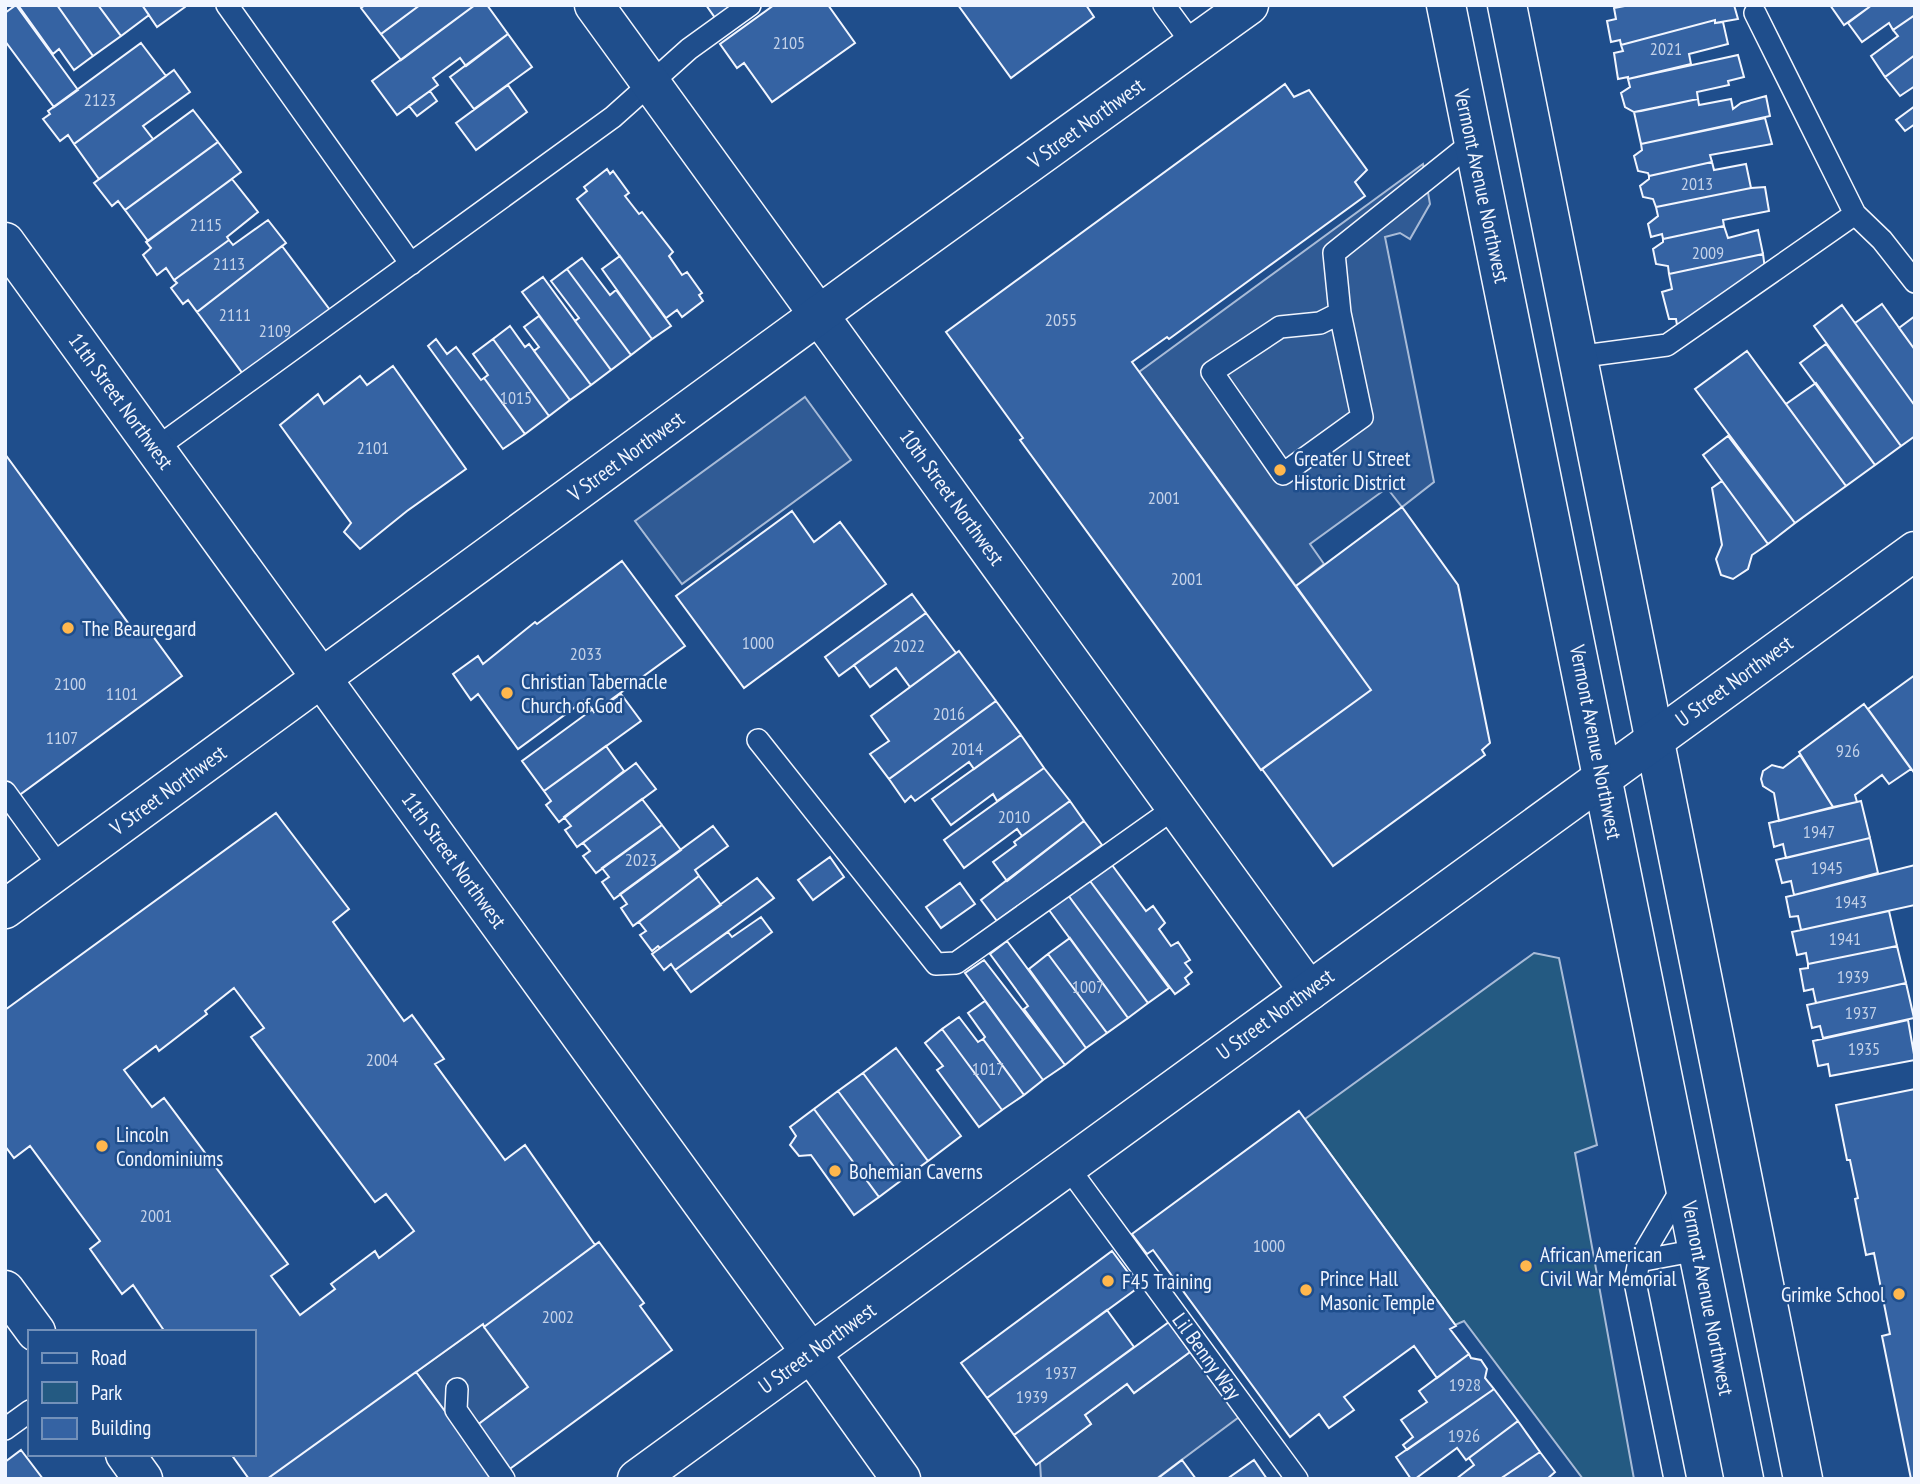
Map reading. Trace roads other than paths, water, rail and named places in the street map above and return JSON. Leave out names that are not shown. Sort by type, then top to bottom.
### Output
[{"type":"street","name":"10th Street Northwest","points":[[594,5],[1309,991]]},
{"type":"street","name":"V Street Northwest","points":[[5,909],[1249,5]]},
{"type":"street","name":"Vermont Avenue Northwest","points":[[1446,5],[1744,1479]]},
{"type":"street","points":[[1507,5],[1803,1479]]},
{"type":"street","name":"11th Street Northwest","points":[[5,242],[901,1479]]},
{"type":"street","name":"U Street Northwest","points":[[636,1479],[1915,551]]},
{"type":"street","points":[[1698,1250],[1755,1239]]},
{"type":"street","points":[[126,1456],[143,1479]]},
{"type":"lane","points":[[227,5],[411,264]]},
{"type":"lane","points":[[155,449],[613,117],[690,49],[750,5]]},
{"type":"lane","points":[[1164,5],[1194,46]]},
{"type":"lane","points":[[1755,13],[1855,214],[1882,240],[1915,282]]},
{"type":"lane","points":[[1340,313],[1320,323],[1280,327],[1212,372],[1283,474],[1362,417],[1340,313],[1334,253],[1473,142]]},
{"type":"lane","points":[[1576,357],[1667,345],[1855,214]]},
{"type":"lane","points":[[758,740],[936,964],[956,963],[1176,807]]},
{"type":"lane","points":[[5,792],[61,869]]},
{"type":"lane","name":"Lil Benny Way","points":[[1067,1166],[1297,1479]]},
{"type":"lane","points":[[1675,1479],[1635,1282],[1639,1261],[1685,1183]]},
{"type":"lane","points":[[1639,1261],[1698,1250]]},
{"type":"lane","points":[[457,1389],[456,1410],[504,1479]]},
{"type":"lane","points":[[5,1429],[28,1412]]},
{"type":"place","name":"Greater U Street Historic District","points":[[1280,470]]},
{"type":"place","name":"The Beauregard","points":[[68,628]]},
{"type":"place","name":"Christian Tabernacle Church of God","points":[[507,693]]},
{"type":"place","name":"Lincoln Condominiums","points":[[102,1146]]},
{"type":"place","name":"Bohemian Caverns","points":[[835,1171]]},
{"type":"place","name":"African American Civil War Memorial","points":[[1526,1266]]},
{"type":"place","name":"F45 Training","points":[[1108,1281]]},
{"type":"place","name":"Prince Hall Masonic Temple","points":[[1306,1290]]},
{"type":"place","name":"Grimke School","points":[[1899,1294]]}]
